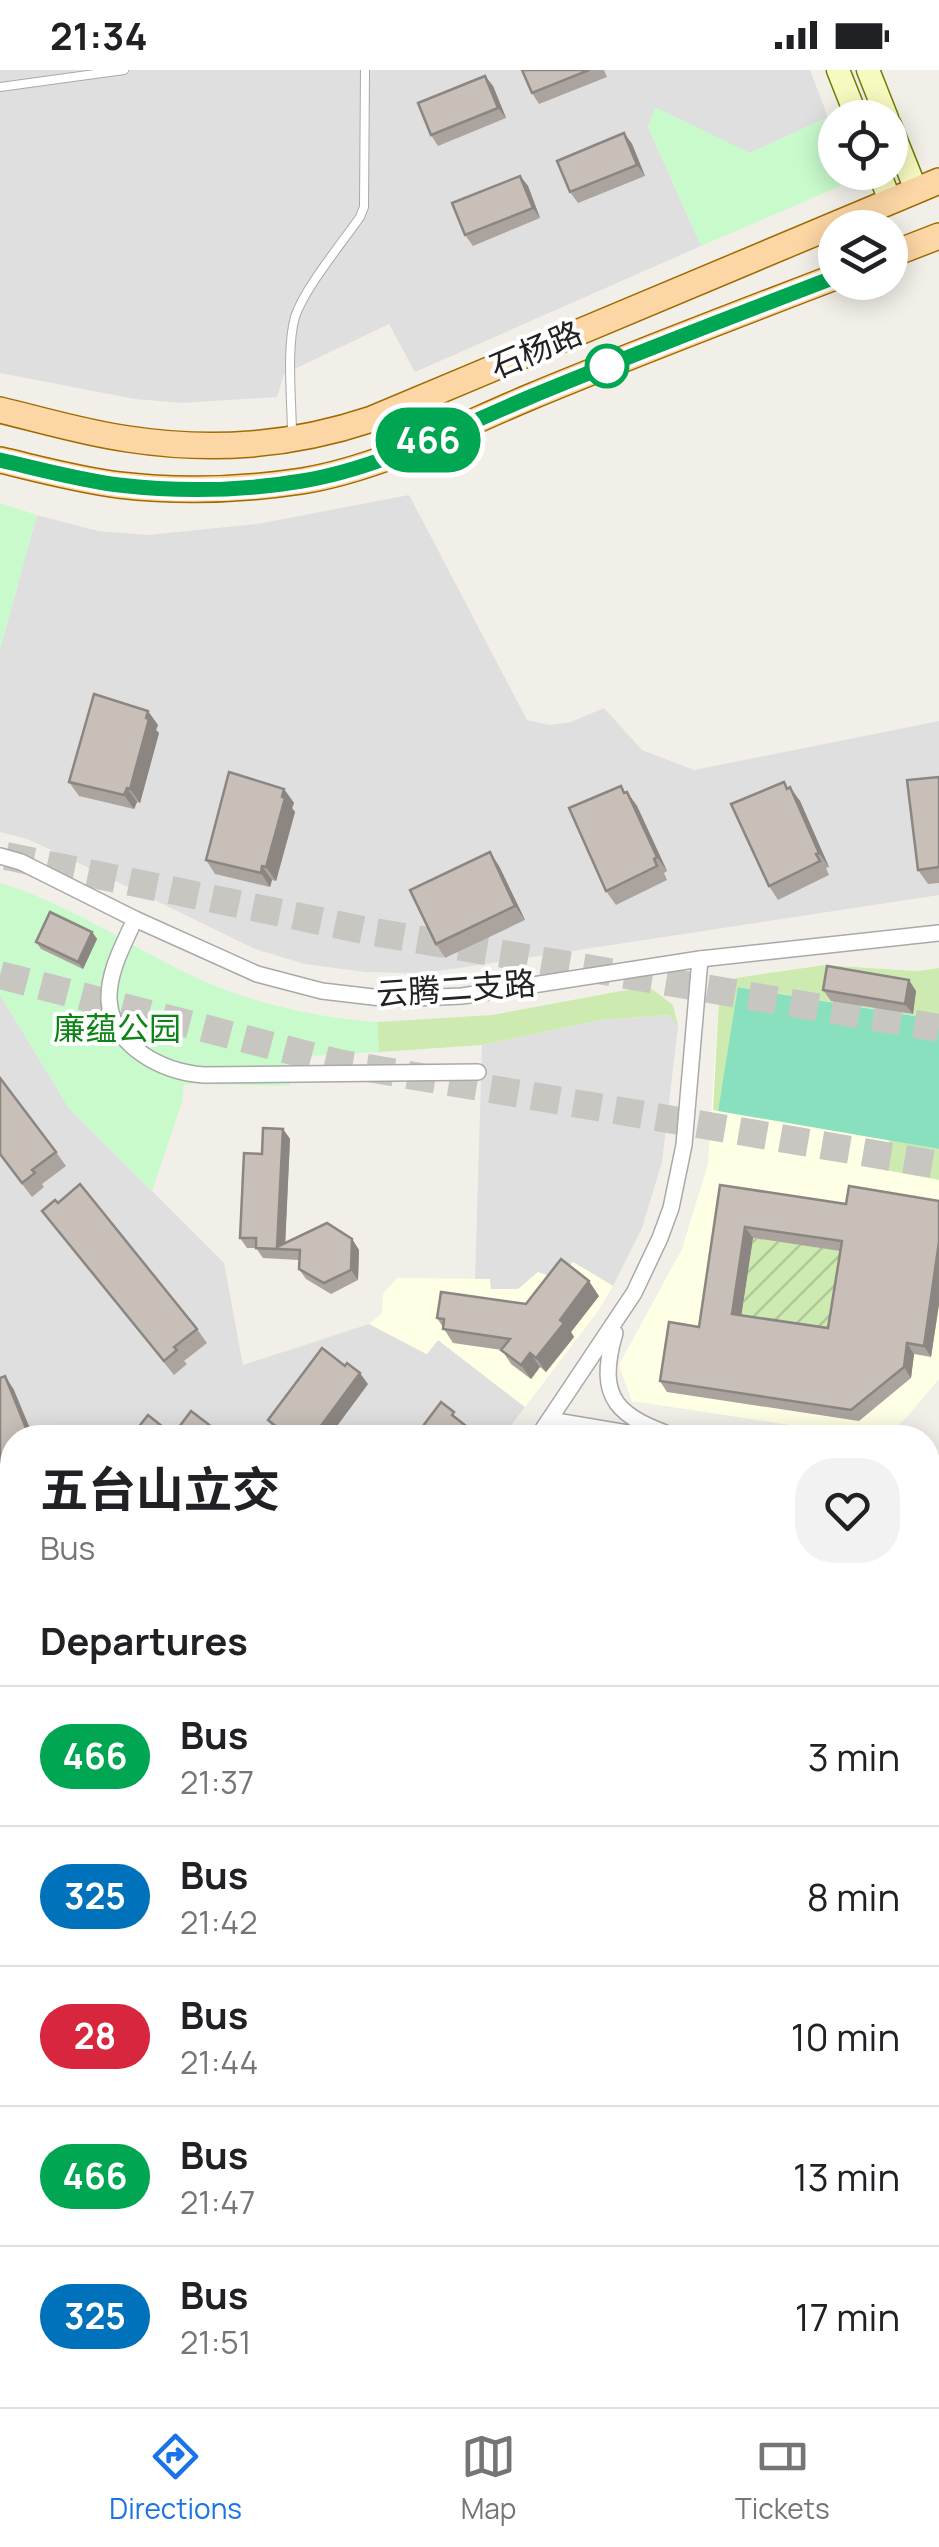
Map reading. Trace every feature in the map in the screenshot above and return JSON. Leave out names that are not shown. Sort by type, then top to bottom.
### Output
[{"type":"main road","points":[[838,70],[850,100]]},
{"type":"main road","points":[[868,70],[880,100]]},
{"type":"main road","points":[[908,154],[928,186]]},
{"type":"main road","name":"石杨路","points":[[0,410],[126,439],[194,446],[292,441],[330,433],[372,419],[928,186]]},
{"type":"main road","points":[[886,190],[890,200]]},
{"type":"main road","points":[[908,248],[939,236]]},
{"type":"main road","name":"石杨路","points":[[0,460],[157,489],[254,486],[342,473],[818,284]]},
{"type":"street","name":"云腾二支路","points":[[0,856],[21,862],[257,974],[322,991],[390,999],[462,996],[700,959],[939,933]]},
{"type":"street","points":[[135,919],[111,982],[112,1015],[132,1046],[167,1069],[204,1075],[478,1072]]},
{"type":"street","points":[[547,1425],[619,1319],[654,1251],[679,1176],[700,959]]},
{"type":"street","points":[[619,1319],[608,1358],[611,1391],[617,1406],[643,1425]]},
{"type":"street","points":[[550,1420],[580,1425]]},
{"type":"lane","points":[[0,87],[124,70]]},
{"type":"lane","points":[[292,441],[296,316],[364,207],[365,70]]},
{"type":"shaded area","points":[[0,70],[810,70],[821,100],[818,100],[818,122],[750,153],[648,127],[701,246],[415,372],[389,324],[284,374],[277,397],[182,403],[135,399],[0,373]]},
{"type":"shaded area","points":[[409,495],[527,720],[549,725],[571,722],[604,708],[642,750],[694,770],[939,721],[939,895],[453,969],[365,972],[305,964],[255,949],[58,853],[0,832],[0,649],[37,515],[98,531],[148,535],[257,524]]},
{"type":"shaded area","points":[[824,965],[917,971],[939,968],[939,1379],[898,1425],[791,1425],[632,1401],[619,1365],[682,1249],[708,1164],[719,998],[735,978]]},
{"type":"shaded area","points":[[0,995],[69,1108],[224,1263],[243,1365],[369,1324],[426,1354],[438,1340],[525,1407],[511,1425],[0,1425]]},
{"type":"shaded area","points":[[670,1015],[678,1026],[662,1162],[642,1228],[613,1286],[573,1262],[556,1278],[538,1273],[519,1289],[491,1289],[475,1279],[482,1045],[601,1020]]},
{"type":"shaded area","points":[[573,1262],[613,1286],[525,1407],[438,1340],[427,1354],[369,1324],[382,1313],[383,1294],[397,1278],[490,1279],[491,1289],[518,1289],[538,1272],[556,1278]]},
{"type":"green space","points":[[655,107],[750,153],[818,122],[818,190],[831,190],[701,246],[648,127]]},
{"type":"green space","points":[[0,503],[37,515],[0,649]]},
{"type":"green space","name":"廉蕴公园","points":[[0,883],[71,912],[186,973],[232,992],[303,1012],[377,1022],[379,1052],[292,1057],[289,1086],[184,1084],[182,1102],[152,1191],[69,1108],[0,995]]},
{"type":"green space","points":[[824,965],[917,971],[939,968],[939,1020],[739,987],[718,1111],[713,1110],[719,998],[735,978]]},
{"type":"green space","points":[[648,986],[673,1005],[678,1026],[669,1015],[601,1020],[482,1045],[379,1052],[377,1022],[492,1015]]},
{"type":"green space","points":[[738,987],[939,1020],[939,1149],[718,1111]]},
{"type":"green space","points":[[889,1140],[939,1149],[939,1180],[885,1170]]},
{"type":"green space","points":[[753,1238],[849,1252],[836,1339],[740,1325]]},
{"type":"building","points":[[522,70],[589,70],[532,93]]},
{"type":"building","points":[[485,76],[498,108],[431,135],[418,103]]},
{"type":"building","points":[[624,133],[637,165],[570,192],[557,161]]},
{"type":"building","points":[[520,176],[533,208],[465,235],[452,203]]},
{"type":"building","points":[[94,694],[148,711],[130,789],[124,795],[69,782]]},
{"type":"building","points":[[229,772],[284,789],[285,798],[261,873],[206,860]]},
{"type":"building","points":[[939,777],[939,867],[918,870],[907,780]]},
{"type":"building","points":[[784,782],[787,789],[790,787],[820,861],[769,886],[731,804]]},
{"type":"building","points":[[621,786],[657,857],[657,866],[606,891],[569,808]]},
{"type":"building","points":[[490,852],[515,906],[436,944],[410,890]]},
{"type":"building","points":[[50,912],[92,932],[78,962],[36,942]]},
{"type":"building","points":[[827,966],[909,980],[905,1004],[823,990]]},
{"type":"building","points":[[0,1078],[56,1152],[22,1183],[0,1154]]},
{"type":"building","points":[[263,1128],[283,1129],[277,1247],[327,1223],[352,1239],[351,1270],[324,1283],[299,1269],[300,1250],[256,1248],[256,1238],[240,1238],[244,1153],[262,1154]]},
{"type":"building","points":[[80,1184],[197,1329],[174,1347],[177,1350],[164,1361],[42,1211]]},
{"type":"building","points":[[720,1185],[846,1204],[849,1186],[939,1201],[939,1242],[924,1346],[907,1343],[904,1367],[851,1410],[660,1381],[669,1322],[699,1327]],"holes":[[[745,1227],[842,1241],[828,1328],[732,1314]]]},
{"type":"building","points":[[561,1259],[589,1281],[560,1320],[564,1323],[536,1358],[530,1353],[521,1365],[501,1350],[510,1339],[443,1329],[444,1319],[437,1318],[441,1292],[526,1304]]},
{"type":"building","points":[[322,1348],[360,1373],[322,1425],[274,1425],[268,1420]]},
{"type":"building","points":[[5,1376],[25,1425],[0,1425],[0,1378]]},
{"type":"building","points":[[441,1402],[465,1425],[424,1425]]},
{"type":"building","points":[[191,1411],[209,1425],[180,1425]]},
{"type":"building","points":[[148,1415],[160,1425],[140,1425]]},
{"type":"tunnel","points":[[6,856],[368,931],[939,1028]]},
{"type":"tunnel","points":[[0,975],[338,1063],[939,1165]]},
{"type":"bus line","name":"466","points":[[0,460],[157,489],[254,486],[342,473],[818,284]]}]
